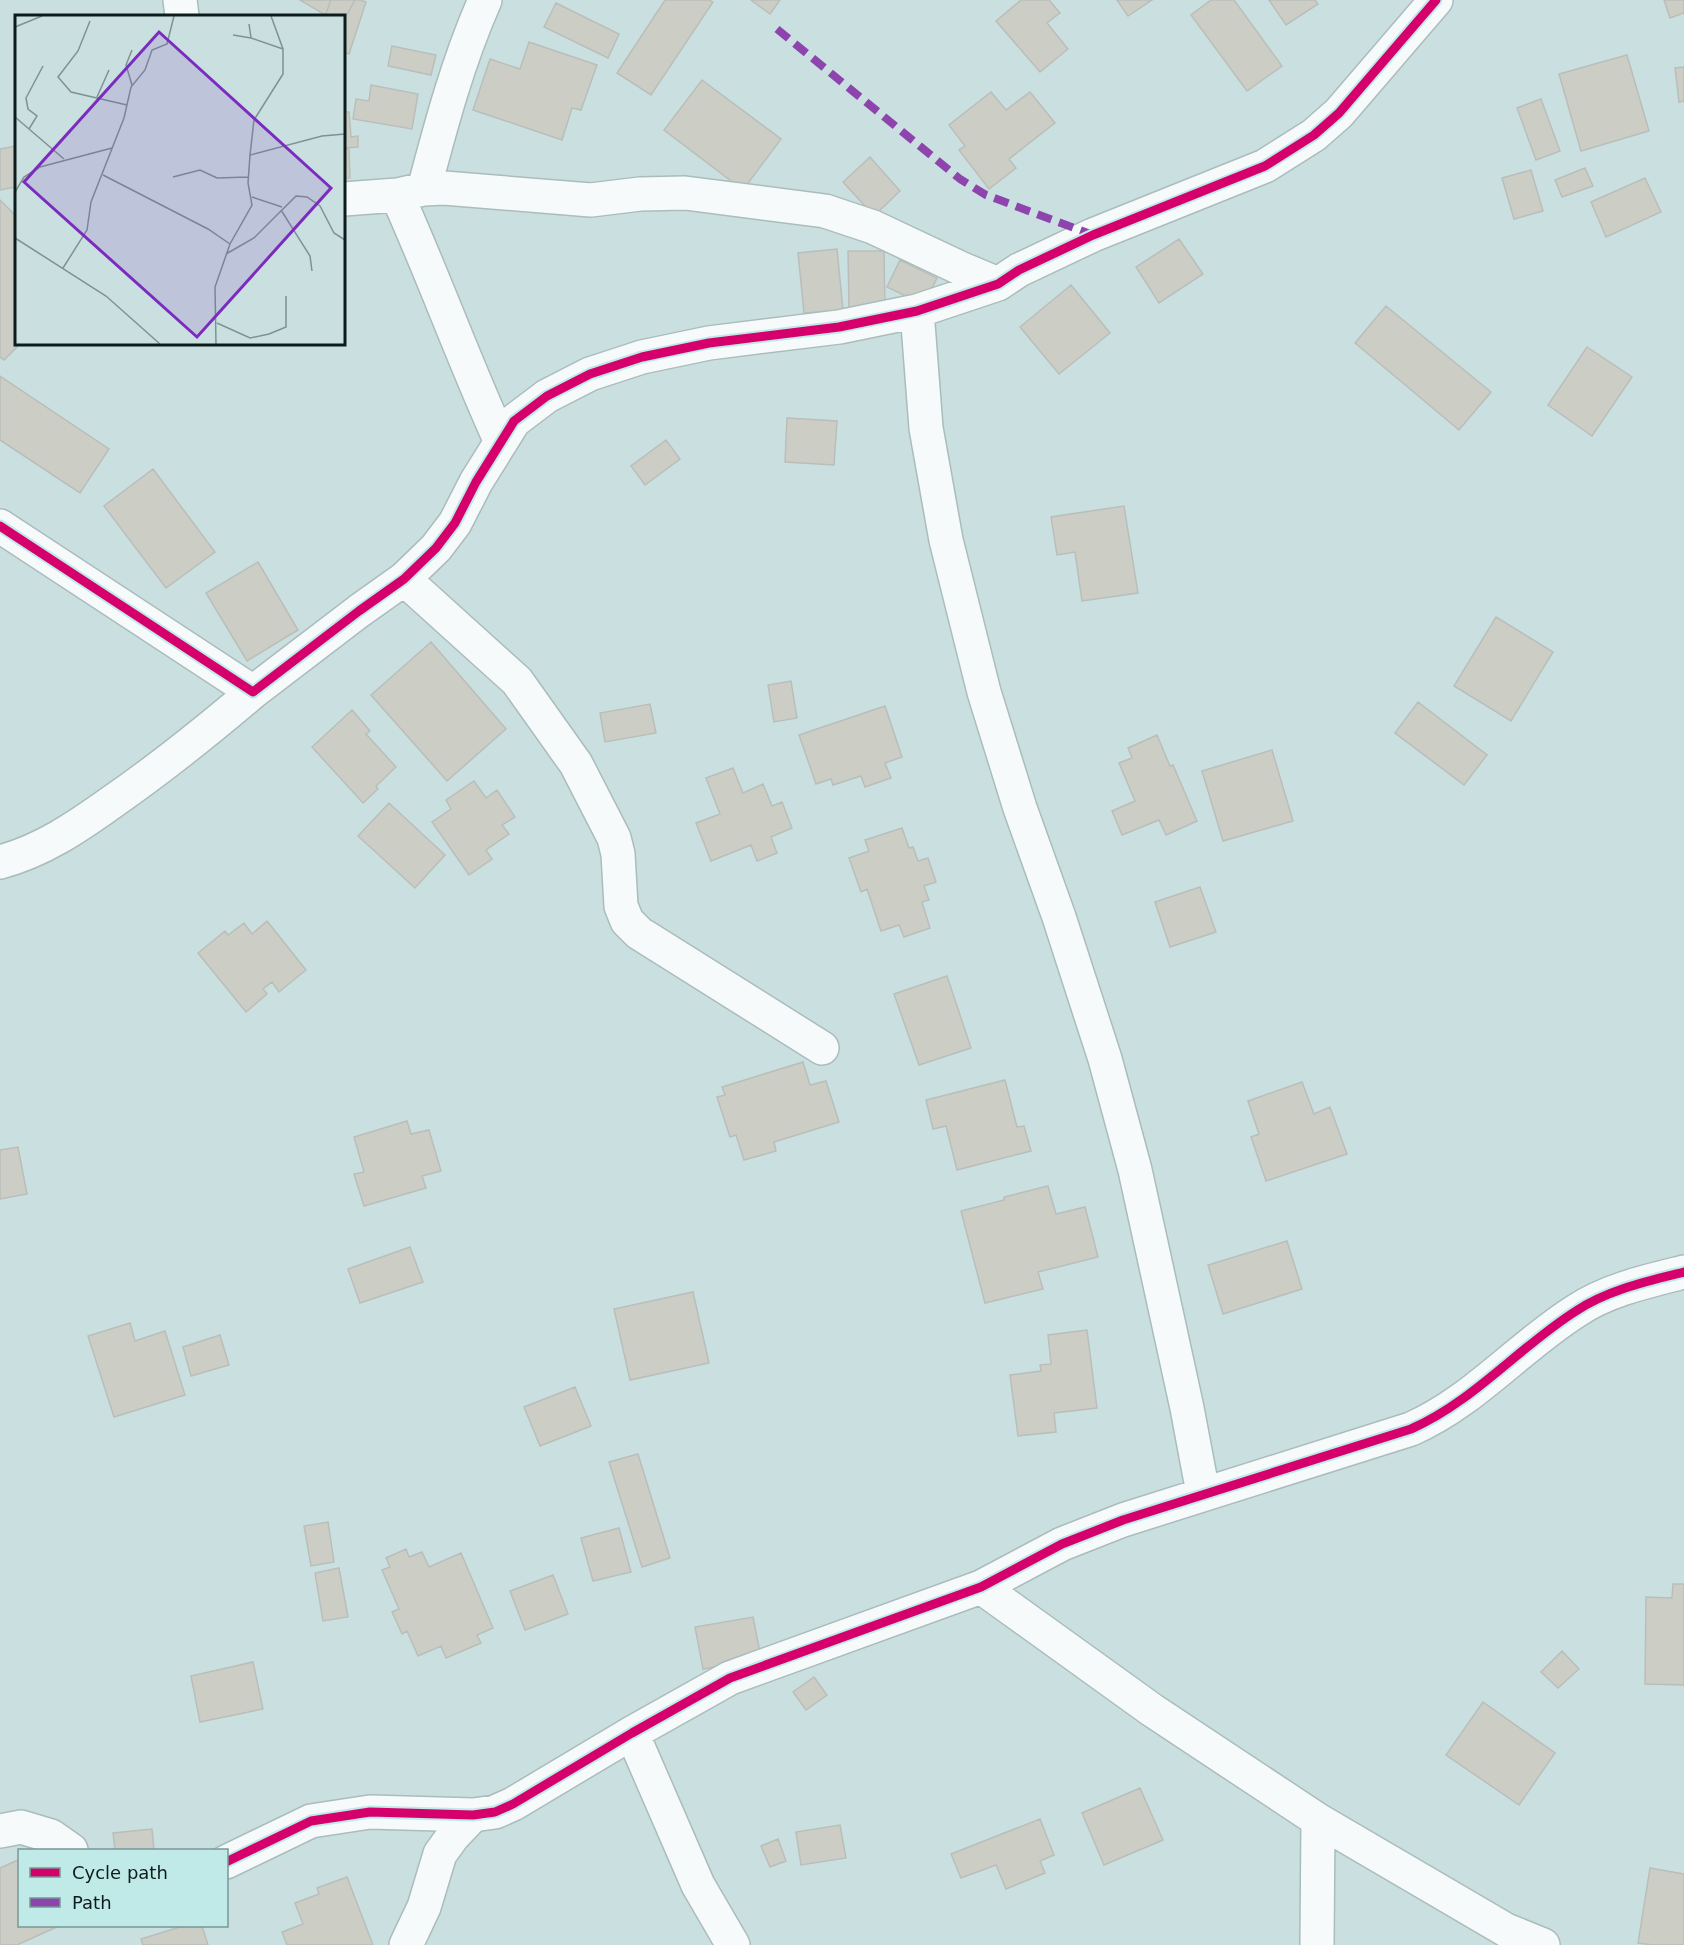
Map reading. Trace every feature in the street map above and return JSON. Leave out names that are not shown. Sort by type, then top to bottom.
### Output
[{"type":"street","points":[[180,0],[182,15]]},
{"type":"street","points":[[484,0],[466,42],[441,121],[410,192],[416,238],[477,390],[501,442]]},
{"type":"street","points":[[0,862],[15,858],[70,832],[162,768],[253,692],[404,579],[436,548],[455,523],[476,482],[514,421],[547,396],[590,374],[642,357],[709,343],[839,327],[917,311],[998,284],[1019,270],[1093,235],[1265,166],[1314,135],[1339,113],[1436,0]]},
{"type":"street","points":[[345,199],[410,192],[488,191],[591,200],[640,194],[685,193],[749,200],[825,211],[873,227],[998,284]]},
{"type":"street","points":[[917,311],[927,428],[946,540],[988,703],[1020,808],[1059,917],[1105,1059],[1140,1193],[1187,1408],[1203,1493]]},
{"type":"street","points":[[0,526],[253,692]]},
{"type":"street","points":[[404,579],[517,681],[576,764],[614,838],[618,854],[621,906],[627,921],[639,933],[822,1048]]},
{"type":"street","points":[[228,1861],[311,1821],[370,1812],[473,1815],[495,1812],[513,1804],[730,1678],[981,1587],[1062,1544],[1123,1520],[1411,1429],[1435,1418],[1577,1310],[1635,1284],[1684,1272]]},
{"type":"street","points":[[981,1587],[1152,1710],[1318,1820],[1506,1930],[1543,1945]]},
{"type":"street","points":[[632,1733],[698,1884],[733,1945]]},
{"type":"street","points":[[406,1945],[424,1907],[440,1854],[473,1815]]},
{"type":"street","points":[[1317,1945],[1318,1820]]},
{"type":"street","points":[[0,1831],[21,1827],[51,1836],[68,1849]]},
{"type":"building","points":[[300,0],[355,0],[345,18],[345,15],[325,15]]},
{"type":"building","points":[[331,0],[366,2],[349,54],[345,52],[345,15],[325,15]]},
{"type":"building","points":[[665,0],[709,0],[713,2],[651,95],[617,73]]},
{"type":"building","points":[[751,0],[780,0],[770,14]]},
{"type":"building","points":[[1021,0],[1049,0],[1060,13],[1047,23],[1068,49],[1040,72],[996,21]]},
{"type":"building","points":[[1117,0],[1152,0],[1128,16]]},
{"type":"building","points":[[1211,0],[1234,0],[1282,66],[1247,91],[1191,15]]},
{"type":"building","points":[[1269,0],[1315,0],[1318,4],[1286,25]]},
{"type":"building","points":[[1664,0],[1684,0],[1684,13],[1670,18]]},
{"type":"building","points":[[556,3],[619,34],[608,58],[544,27]]},
{"type":"building","points":[[529,42],[597,65],[581,110],[572,108],[562,140],[473,110],[490,59],[520,69]]},
{"type":"building","points":[[392,46],[436,55],[431,75],[388,66]]},
{"type":"building","points":[[1627,55],[1649,131],[1581,151],[1559,74]]},
{"type":"building","points":[[1684,67],[1684,101],[1679,102],[1675,68]]},
{"type":"building","points":[[702,80],[781,139],[743,190],[664,130]]},
{"type":"building","points":[[371,85],[418,94],[412,129],[353,119],[356,99],[369,101]]},
{"type":"building","points":[[991,92],[1006,110],[1030,92],[1055,123],[1009,159],[1016,168],[989,189],[959,150],[965,146],[949,125]]},
{"type":"building","points":[[1541,99],[1560,151],[1536,160],[1517,108]]},
{"type":"building","points":[[345,112],[349,112],[351,137],[358,136],[358,147],[345,148]]},
{"type":"building","points":[[15,146],[15,187],[0,190],[0,149]]},
{"type":"building","points":[[349,148],[350,178],[345,178],[345,149]]},
{"type":"building","points":[[870,157],[900,191],[874,216],[843,182]]},
{"type":"building","points":[[1585,168],[1593,186],[1562,197],[1555,180]]},
{"type":"building","points":[[1531,170],[1543,211],[1514,219],[1502,178]]},
{"type":"building","points":[[1645,178],[1661,212],[1606,237],[1591,202]]},
{"type":"building","points":[[0,200],[15,215],[15,345],[19,345],[4,360],[0,357]]},
{"type":"building","points":[[1179,239],[1203,274],[1159,303],[1136,267]]},
{"type":"building","points":[[837,249],[843,310],[804,313],[798,253]]},
{"type":"building","points":[[848,251],[884,251],[885,307],[849,308]]},
{"type":"building","points":[[900,260],[937,278],[924,305],[887,287]]},
{"type":"building","points":[[1071,285],[1110,333],[1059,374],[1020,327]]},
{"type":"building","points":[[1386,306],[1491,392],[1459,430],[1355,343]]},
{"type":"building","points":[[1587,347],[1632,377],[1592,436],[1548,405]]},
{"type":"building","points":[[0,376],[109,449],[80,493],[0,440]]},
{"type":"building","points":[[787,418],[837,421],[834,465],[785,462]]},
{"type":"building","points":[[666,440],[680,459],[645,485],[631,466]]},
{"type":"building","points":[[153,469],[215,552],[166,588],[104,506]]},
{"type":"building","points":[[1124,506],[1138,593],[1082,601],[1075,552],[1057,555],[1051,517]]},
{"type":"building","points":[[258,562],[298,630],[247,661],[206,593]]},
{"type":"building","points":[[1496,617],[1553,652],[1511,721],[1454,686]]},
{"type":"building","points":[[431,642],[506,729],[447,781],[371,695]]},
{"type":"building","points":[[791,681],[797,718],[774,722],[768,685]]},
{"type":"building","points":[[1418,702],[1487,755],[1464,785],[1395,733]]},
{"type":"building","points":[[650,704],[656,733],[605,742],[600,713]]},
{"type":"building","points":[[885,706],[902,757],[885,763],[891,778],[865,787],[861,776],[833,785],[831,779],[816,784],[799,735]]},
{"type":"building","points":[[352,710],[370,731],[366,734],[396,767],[376,786],[378,789],[363,803],[312,747]]},
{"type":"building","points":[[1157,735],[1170,766],[1173,765],[1197,821],[1166,835],[1159,820],[1122,835],[1112,811],[1135,801],[1119,763],[1132,758],[1128,748]]},
{"type":"building","points":[[1272,750],[1293,821],[1223,841],[1202,771]]},
{"type":"building","points":[[733,768],[743,793],[763,784],[772,806],[782,802],[792,828],[771,837],[777,853],[757,861],[751,845],[711,861],[696,823],[720,814],[706,778]]},
{"type":"building","points":[[474,781],[486,798],[497,790],[515,817],[502,825],[509,834],[486,850],[492,859],[469,875],[432,822],[451,809],[446,800]]},
{"type":"building","points":[[389,803],[445,855],[415,888],[358,836]]},
{"type":"building","points":[[902,828],[909,848],[913,847],[918,861],[928,858],[936,882],[924,886],[929,900],[922,902],[930,928],[904,937],[899,925],[881,931],[867,889],[861,892],[849,858],[869,851],[865,840]]},
{"type":"building","points":[[1200,887],[1216,932],[1170,947],[1155,902]]},
{"type":"building","points":[[267,921],[306,970],[279,992],[272,982],[263,989],[267,994],[246,1012],[198,953],[225,931],[228,935],[244,923],[252,934]]},
{"type":"building","points":[[947,976],[971,1048],[919,1065],[894,994]]},
{"type":"building","points":[[803,1062],[810,1085],[826,1081],[839,1122],[774,1142],[776,1151],[744,1160],[736,1135],[730,1137],[717,1097],[725,1095],[722,1087]]},
{"type":"building","points":[[1005,1080],[1017,1127],[1024,1126],[1031,1151],[957,1170],[946,1126],[933,1129],[926,1100]]},
{"type":"building","points":[[1302,1082],[1314,1114],[1330,1107],[1347,1154],[1266,1181],[1251,1137],[1259,1134],[1248,1101]]},
{"type":"building","points":[[407,1121],[411,1134],[429,1130],[441,1171],[422,1176],[426,1188],[364,1206],[354,1174],[364,1172],[354,1137]]},
{"type":"building","points":[[18,1147],[27,1194],[0,1199],[0,1150]]},
{"type":"building","points":[[1048,1186],[1056,1214],[1085,1207],[1098,1257],[1038,1272],[1043,1289],[985,1303],[961,1211]]},
{"type":"building","points":[[1287,1241],[1302,1289],[1223,1314],[1208,1265]]},
{"type":"building","points":[[410,1247],[423,1282],[360,1303],[348,1269]]},
{"type":"building","points":[[693,1292],[709,1363],[630,1380],[614,1309]]},
{"type":"building","points":[[130,1323],[135,1341],[165,1331],[185,1395],[114,1417],[88,1336]]},
{"type":"building","points":[[1087,1330],[1097,1408],[1054,1413],[1056,1432],[1018,1436],[1010,1375],[1041,1371],[1040,1365],[1051,1364],[1048,1335]]},
{"type":"building","points":[[220,1335],[229,1365],[191,1376],[183,1347]]},
{"type":"building","points":[[575,1387],[591,1426],[540,1446],[524,1407]]},
{"type":"building","points":[[638,1454],[670,1558],[642,1567],[609,1462]]},
{"type":"building","points":[[328,1522],[334,1562],[311,1566],[304,1526]]},
{"type":"building","points":[[619,1528],[631,1572],[593,1581],[581,1538]]},
{"type":"building","points":[[406,1549],[409,1557],[422,1552],[429,1567],[461,1553],[493,1628],[477,1635],[481,1643],[446,1658],[441,1646],[418,1656],[407,1631],[402,1634],[392,1612],[399,1609],[382,1570],[390,1567],[386,1558]]},
{"type":"building","points":[[339,1568],[348,1617],[323,1621],[315,1573]]},
{"type":"building","points":[[553,1575],[568,1614],[525,1630],[510,1591]]},
{"type":"building","points":[[1673,1584],[1684,1584],[1684,1685],[1645,1684],[1646,1597],[1672,1598]]},
{"type":"building","points":[[753,1617],[761,1658],[703,1669],[695,1627]]},
{"type":"building","points":[[1562,1651],[1579,1669],[1558,1688],[1541,1672]]},
{"type":"building","points":[[253,1662],[263,1709],[200,1722],[191,1676]]},
{"type":"building","points":[[814,1677],[827,1695],[806,1710],[793,1692]]},
{"type":"building","points":[[1483,1702],[1555,1753],[1519,1805],[1446,1755]]},
{"type":"building","points":[[1140,1788],[1163,1840],[1104,1865],[1082,1813]]},
{"type":"building","points":[[1040,1819],[1054,1855],[1040,1861],[1045,1873],[1006,1889],[996,1865],[961,1878],[951,1854]]},
{"type":"building","points":[[840,1825],[846,1858],[801,1865],[796,1832]]},
{"type":"building","points":[[152,1829],[154,1849],[115,1849],[113,1833]]},
{"type":"building","points":[[778,1839],[786,1861],[770,1867],[761,1846]]},
{"type":"building","points":[[18,1860],[18,1927],[57,1927],[17,1945],[0,1945],[0,1868]]},
{"type":"building","points":[[1650,1868],[1684,1874],[1684,1945],[1638,1943]]},
{"type":"building","points":[[347,1877],[373,1945],[287,1945],[282,1932],[303,1924],[295,1903],[319,1894],[317,1888]]},
{"type":"building","points":[[180,1927],[202,1927],[208,1945],[143,1945],[141,1939]]},
{"type":"marked path","points":[[777,29],[960,179],[986,195],[1093,235]]},
{"type":"cycle path","points":[[0,526],[253,692],[404,579],[436,548],[455,523],[476,482],[514,421],[547,396],[590,374],[642,357],[709,343],[839,327],[917,311],[998,284],[1019,270],[1093,235],[1265,166],[1314,135],[1339,113],[1436,0]]},
{"type":"cycle path","points":[[228,1861],[311,1821],[370,1812],[473,1815],[495,1812],[513,1804],[730,1678],[981,1587],[1062,1544],[1123,1520],[1411,1429],[1455,1404],[1555,1325],[1588,1304],[1628,1287],[1684,1272]]}]
